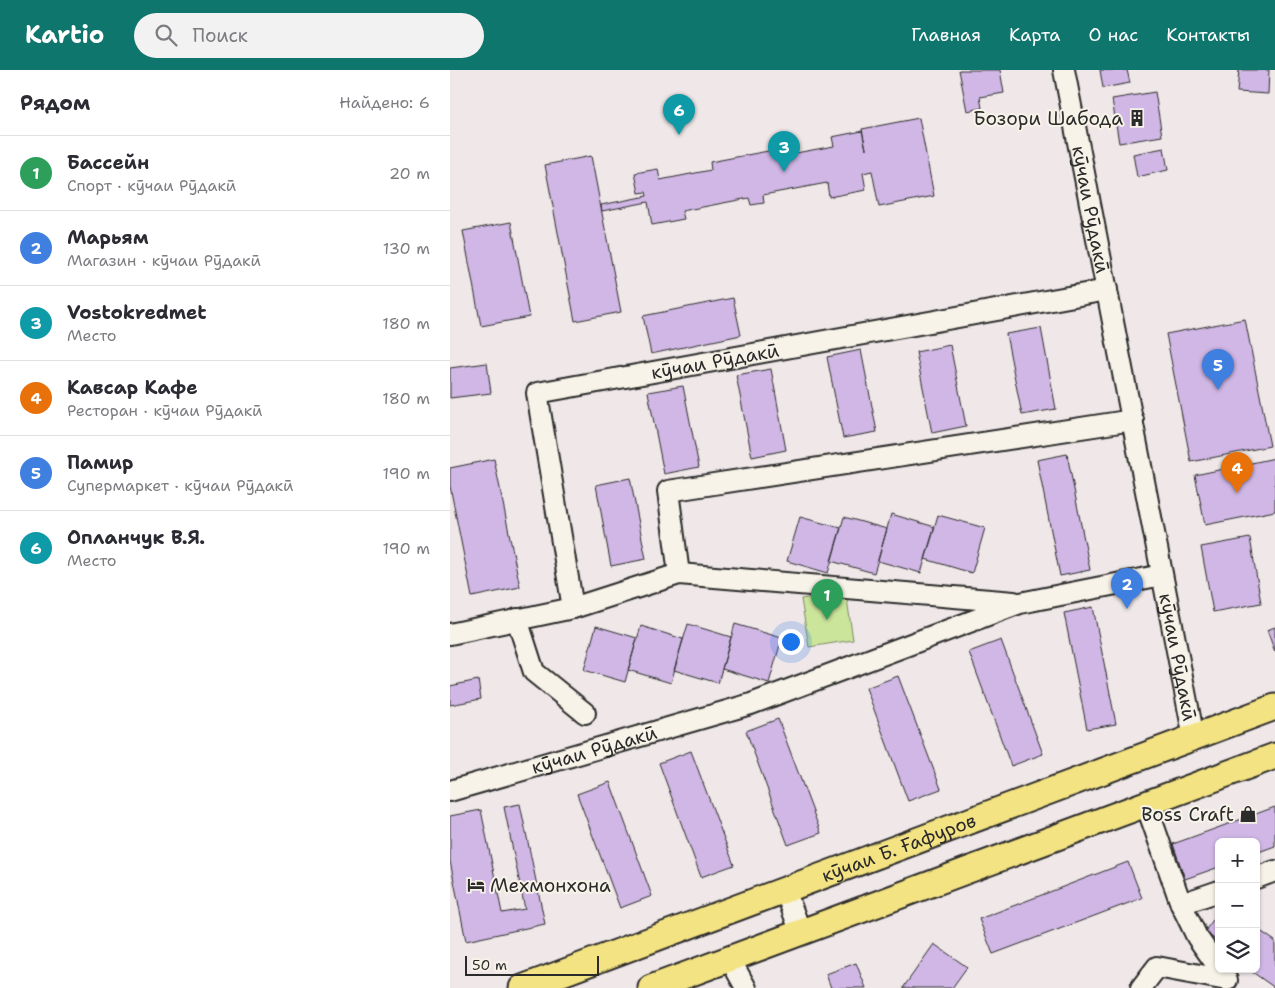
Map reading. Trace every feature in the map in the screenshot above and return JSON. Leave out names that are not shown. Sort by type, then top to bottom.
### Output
[{"type":"main road","name":"кӯчаи Б. Ғафуров","points":[[522,988],[1275,707]]},
{"type":"main road","points":[[651,988],[1275,756]]},
{"type":"street","name":"кӯчаи Рӯдакӣ","points":[[1064,70],[1194,738]]},
{"type":"street","name":"кӯчаи Рӯдакӣ","points":[[572,608],[537,393],[1107,290]]},
{"type":"street","points":[[679,574],[668,491],[1133,420]]},
{"type":"street","name":"кӯчаи Рӯдакӣ","points":[[450,634],[572,608],[679,574],[1020,603]]},
{"type":"street","name":"кӯчаи Рӯдакӣ","points":[[450,791],[751,704],[1020,603],[1162,575]]},
{"type":"street","points":[[517,619],[534,672],[585,713]]},
{"type":"street","points":[[1146,804],[1181,904],[1197,936],[1226,976]]},
{"type":"street","points":[[1260,877],[1275,871]]},
{"type":"street","points":[[785,890],[800,933]]},
{"type":"street","points":[[1181,904],[1215,892]]},
{"type":"street","points":[[730,959],[746,988]]},
{"type":"street","points":[[1141,988],[1157,967],[1226,976]]},
{"type":"green space","points":[[846,592],[853,640],[809,647],[801,599]]},
{"type":"building","points":[[959,70],[1000,70],[1004,93],[980,97],[982,108],[967,111]]},
{"type":"building","points":[[1100,70],[1127,70],[1130,83],[1103,88]]},
{"type":"building","points":[[1239,70],[1269,70],[1268,94],[1237,92]]},
{"type":"building","name":"Бозори Шабода","points":[[1155,92],[1162,136],[1119,143],[1112,99]]},
{"type":"building","points":[[919,118],[934,196],[879,207],[872,171],[863,173],[866,190],[829,197],[827,183],[763,195],[764,203],[751,205],[749,198],[682,211],[684,219],[652,225],[648,202],[602,211],[601,205],[647,196],[646,192],[639,193],[635,173],[658,169],[660,180],[711,170],[710,162],[784,148],[785,155],[834,146],[832,137],[862,131],[866,149],[862,129]]},
{"type":"building","points":[[1164,148],[1168,170],[1137,177],[1133,154]]},
{"type":"building","points":[[591,156],[621,312],[575,321],[545,165]]},
{"type":"building","points":[[511,222],[529,317],[481,326],[463,231]]},
{"type":"building","points":[[733,298],[741,335],[651,354],[643,316]]},
{"type":"building","points":[[1245,319],[1270,446],[1191,462],[1166,334]]},
{"type":"building","points":[[1041,328],[1056,409],[1022,415],[1006,334]]},
{"type":"building","points":[[950,345],[966,426],[932,433],[916,352]]},
{"type":"building","points":[[861,350],[877,432],[843,438],[827,357]]},
{"type":"building","points":[[487,363],[491,393],[450,398],[450,368]]},
{"type":"building","points":[[771,369],[786,450],[752,457],[736,375]]},
{"type":"building","points":[[683,386],[699,467],[664,474],[648,392]]},
{"type":"building","points":[[1067,454],[1090,570],[1060,576],[1037,460]]},
{"type":"building","points":[[1275,458],[1275,511],[1205,525],[1195,475]]},
{"type":"building","points":[[494,459],[520,587],[472,597],[450,486],[450,468]]},
{"type":"building","points":[[630,478],[646,559],[611,566],[596,485]]},
{"type":"building","points":[[891,514],[935,527],[921,573],[878,561]]},
{"type":"building","points":[[938,515],[985,528],[972,573],[925,559]]},
{"type":"building","points":[[800,517],[841,528],[828,573],[787,561]]},
{"type":"building","points":[[844,517],[887,529],[874,573],[831,561]]},
{"type":"building","points":[[1250,538],[1261,603],[1213,612],[1201,547]]},
{"type":"building","points":[[1093,607],[1116,724],[1087,729],[1064,613]]},
{"type":"building","points":[[688,624],[731,637],[718,683],[674,670]]},
{"type":"building","points":[[735,624],[782,638],[769,683],[722,669]]},
{"type":"building","points":[[596,626],[637,638],[625,682],[584,670]]},
{"type":"building","points":[[641,626],[683,639],[671,683],[628,670]]},
{"type":"building","points":[[1275,627],[1275,652],[1267,630]]},
{"type":"building","points":[[1001,640],[1043,754],[1011,766],[969,652]]},
{"type":"building","points":[[898,676],[941,789],[908,801],[866,688]]},
{"type":"building","points":[[478,680],[481,699],[450,705],[450,686]]},
{"type":"building","points":[[778,719],[821,833],[788,845],[746,731]]},
{"type":"building","points":[[691,751],[734,865],[701,877],[659,763]]},
{"type":"building","points":[[610,782],[652,896],[620,908],[577,794]]},
{"type":"building","name":"Мехмонхона","points":[[520,804],[545,924],[466,941],[450,861],[450,816],[481,810],[502,913],[525,909],[504,807]]},
{"type":"building","points":[[1275,807],[1275,846],[1260,852],[1260,838],[1215,838],[1215,868],[1185,879],[1173,844]]},
{"type":"building","points":[[1128,862],[1142,898],[993,954],[979,919]]},
{"type":"building","points":[[1215,917],[1215,939],[1204,932]]},
{"type":"building","points":[[1260,931],[1275,941],[1275,988],[1254,973],[1260,973]]},
{"type":"building","points":[[934,944],[967,967],[952,988],[903,988]]},
{"type":"building","points":[[856,963],[866,988],[831,988],[826,974]]},
{"type":"place","name":"Бозори Шабода","points":[[1137,118]]},
{"type":"place","name":"Опланчук В.Я.","points":[[679,135]]},
{"type":"place","name":"Vostokredmet","points":[[784,172]]},
{"type":"place","name":"Памир","points":[[1218,390]]},
{"type":"place","name":"Кавсар Кафе","points":[[1237,493]]},
{"type":"place","name":"Марьям","points":[[1127,609]]},
{"type":"place","name":"Бассейн","points":[[827,620]]},
{"type":"place","name":"Boss Craft","points":[[1248,814]]},
{"type":"place","name":"Мехмонхона","points":[[476,885]]}]
